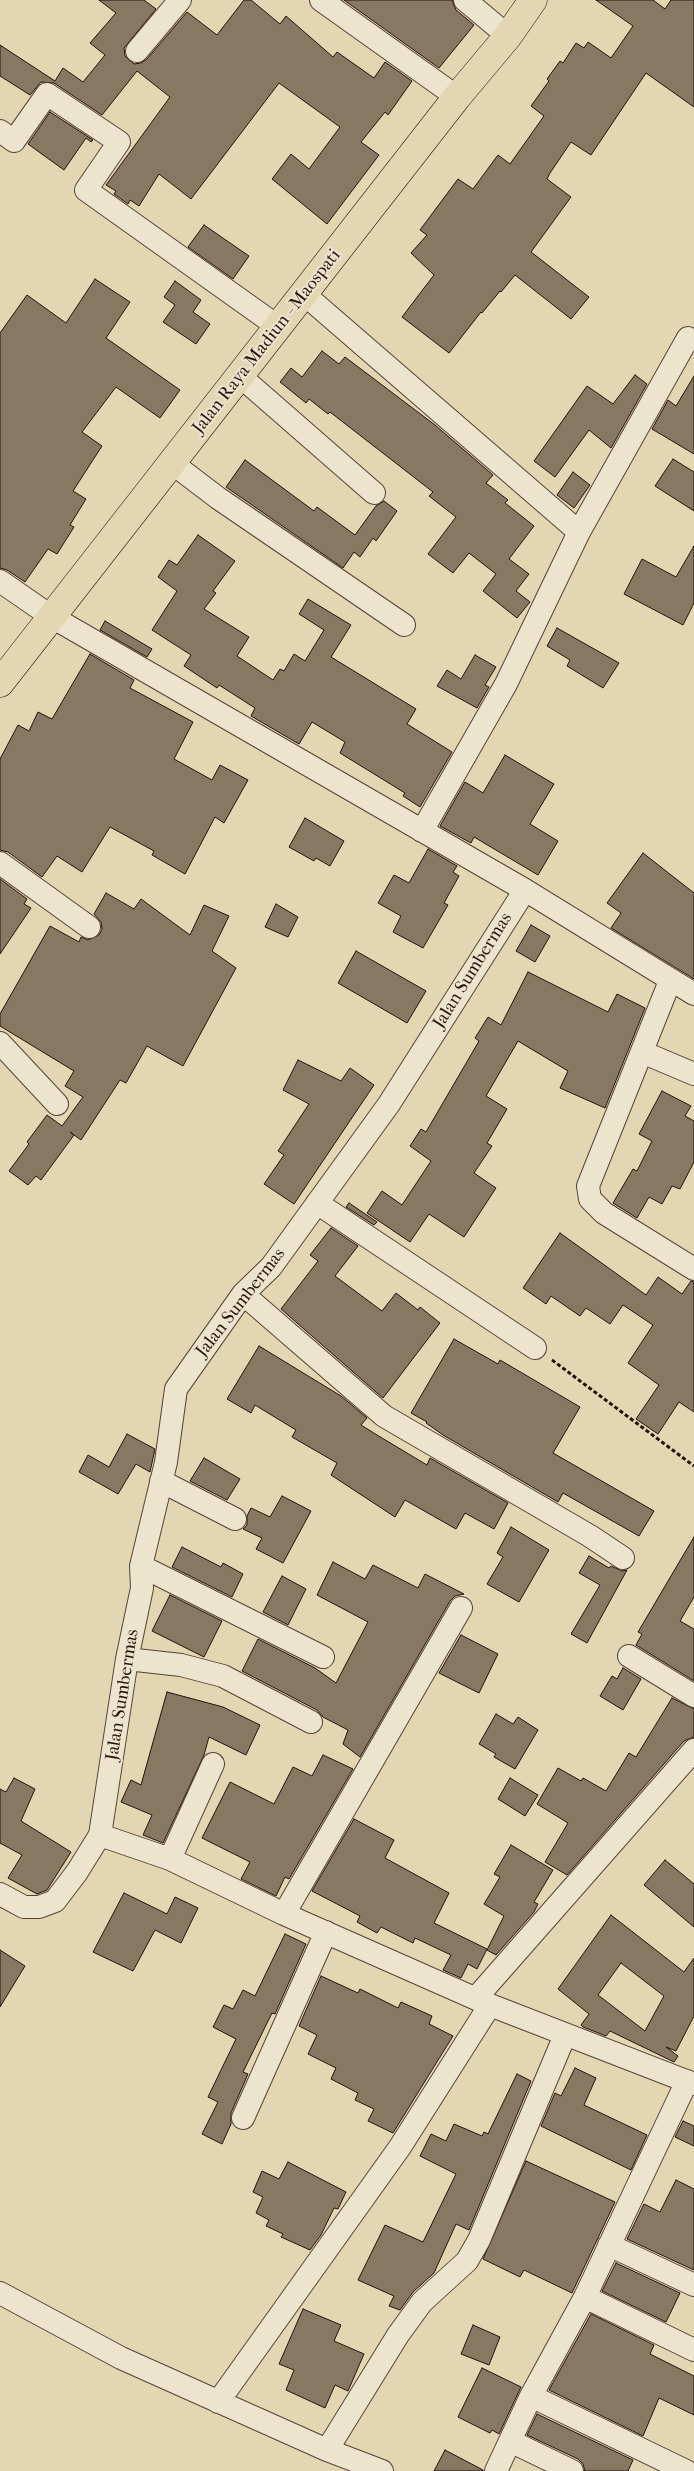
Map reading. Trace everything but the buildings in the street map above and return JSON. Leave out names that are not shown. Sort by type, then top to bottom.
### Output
[{"type":"highway","name":"Jalan Raya Madiun - Maospati","points":[[0,683],[456,97],[508,36],[533,0]]},
{"type":"street","points":[[137,51],[180,0]]},
{"type":"street","points":[[321,0],[456,97]]},
{"type":"street","points":[[465,0],[508,36]]},
{"type":"street","points":[[0,131],[14,141],[47,94],[119,142],[86,190],[277,326]]},
{"type":"street","points":[[304,294],[579,532]]},
{"type":"street","points":[[422,831],[506,684],[579,532],[688,338]]},
{"type":"street","points":[[240,376],[374,493]]},
{"type":"street","points":[[172,463],[218,498],[404,625]]},
{"type":"street","points":[[0,581],[52,618],[525,890],[670,981],[693,992]]},
{"type":"street","points":[[0,863],[89,927]]},
{"type":"street","name":"Jalan Sumbermas","points":[[100,1835],[128,1659],[142,1588],[141,1566],[161,1481],[176,1389],[243,1294],[271,1267],[389,1104],[525,890]]},
{"type":"street","points":[[670,981],[588,1186],[590,1198],[604,1213],[694,1269]]},
{"type":"street","points":[[0,1042],[56,1104]]},
{"type":"street","points":[[642,1052],[694,1074]]},
{"type":"street","points":[[316,1203],[535,1348]]},
{"type":"street","points":[[243,1294],[384,1416],[590,1536],[623,1558]]},
{"type":"street","points":[[161,1481],[235,1519]]},
{"type":"street","points":[[141,1566],[323,1657]]},
{"type":"street","points":[[284,1914],[461,1608]]},
{"type":"street","points":[[629,1656],[694,1696]]},
{"type":"street","points":[[128,1659],[180,1665],[223,1676],[311,1722]]},
{"type":"street","points":[[218,2402],[400,2147],[483,2002],[694,1750]]},
{"type":"street","points":[[170,1859],[213,1764]]},
{"type":"street","points":[[1,1897],[24,1907],[39,1907],[55,1901],[77,1872],[100,1835],[170,1859],[284,1914],[483,2002],[691,2082],[585,2297],[531,2396],[496,2471]]},
{"type":"street","points":[[243,2118],[326,1932]]},
{"type":"street","points":[[327,2450],[398,2335],[422,2302],[467,2261],[479,2240],[565,2035]]},
{"type":"street","points":[[609,2245],[694,2285]]},
{"type":"street","points":[[0,2293],[121,2358],[327,2450],[382,2471]]},
{"type":"street","points":[[585,2297],[694,2350]]},
{"type":"street","points":[[531,2396],[686,2471]]},
{"type":"street","points":[[510,2441],[572,2471]]},
{"type":"path","points":[[535,1348],[694,1466]]}]
